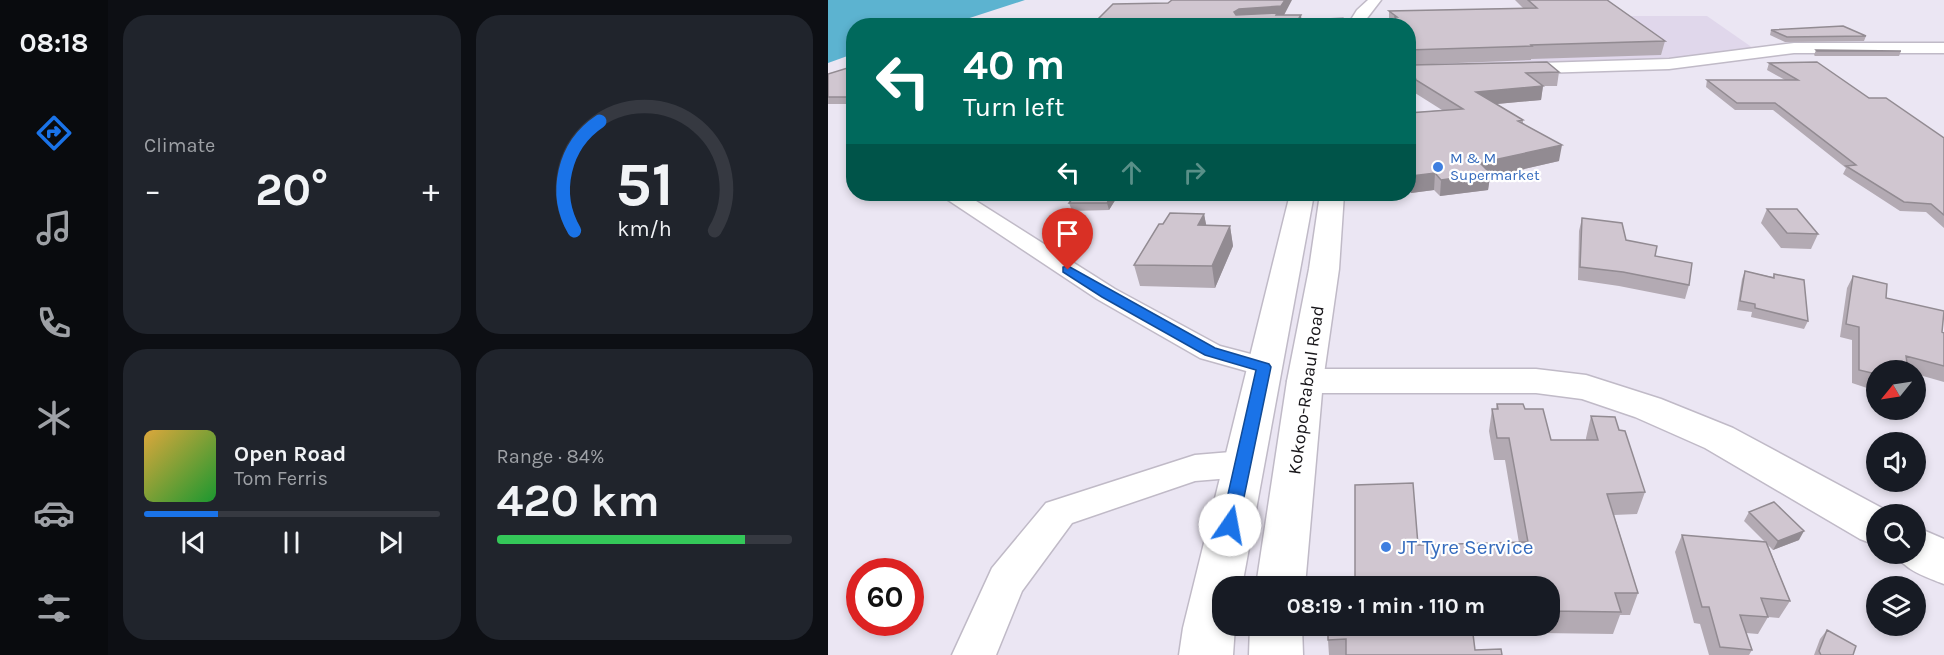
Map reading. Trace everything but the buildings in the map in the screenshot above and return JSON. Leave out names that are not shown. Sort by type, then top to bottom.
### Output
[{"type":"main road","points":[[1349,18],[1360,0]]},
{"type":"main road","points":[[1354,18],[1375,0]]},
{"type":"main road","points":[[1490,69],[1669,64],[1794,48],[1944,48]]},
{"type":"main road","points":[[1206,655],[1209,628],[1243,464],[1300,201]]},
{"type":"main road","name":"Kokopo-Rabaul Road","points":[[1281,576],[1305,381],[1324,269],[1331,201]]},
{"type":"main road","points":[[1305,381],[1536,381],[1586,387],[1648,408],[1719,438],[1866,520]]},
{"type":"main road","points":[[1926,553],[1944,563]]},
{"type":"main road","points":[[1276,636],[1276,655]]},
{"type":"street","points":[[963,201],[1106,294],[1210,352],[1264,367]]},
{"type":"street","points":[[974,655],[1006,581],[1059,513],[1122,490],[1195,468],[1243,464]]},
{"type":"shaded area","points":[[1599,16],[1707,16],[1753,48],[1637,66],[1416,69],[1416,25]]},
{"type":"water","points":[[828,0],[1025,0],[970,18],[846,18],[846,57],[828,63]]},
{"type":"place","name":"M & M Supermarket","points":[[1438,167]]},
{"type":"place","name":"JT Tyre Service","points":[[1386,547]]},
{"type":"route","points":[[1068,270],[1210,352],[1264,367],[1230,525]]}]
